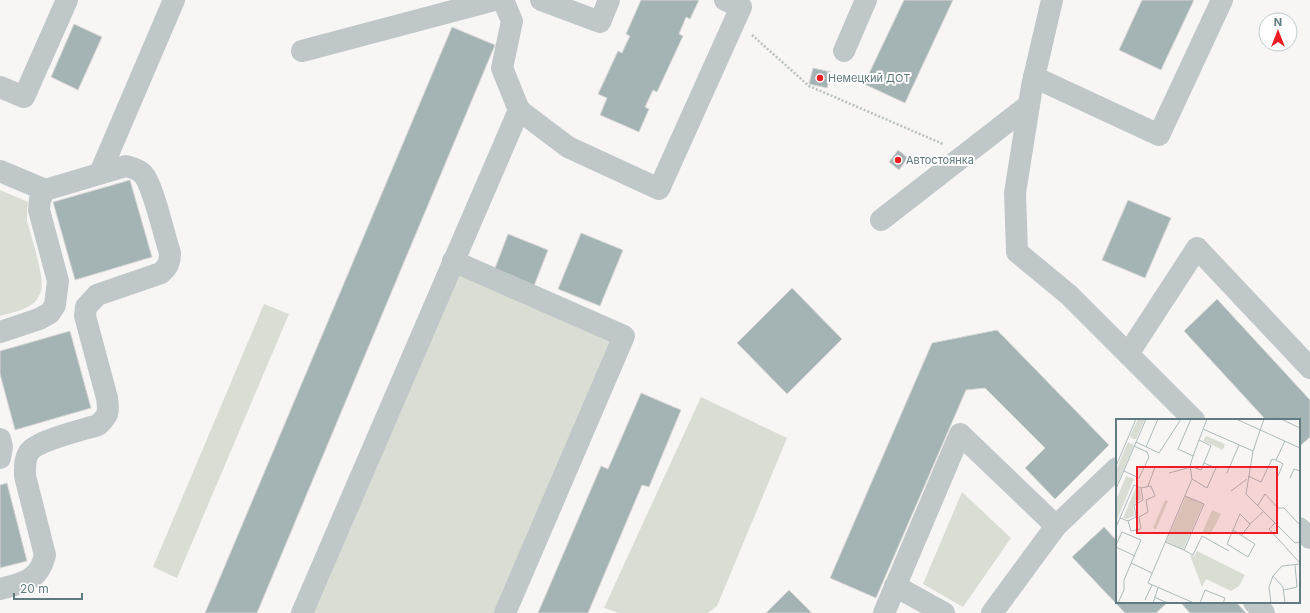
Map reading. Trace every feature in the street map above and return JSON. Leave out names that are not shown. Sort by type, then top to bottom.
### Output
[{"type":"street","points":[[0,87],[24,98],[67,0]]},
{"type":"street","points":[[100,173],[174,0]]},
{"type":"street","points":[[302,51],[494,0]]},
{"type":"street","points":[[503,0],[512,21],[502,68],[518,110],[568,147],[659,189],[741,8],[725,0]]},
{"type":"street","points":[[541,0],[600,22],[609,0]]},
{"type":"street","points":[[844,51],[866,0]]},
{"type":"street","points":[[1052,0],[1034,76],[1015,193],[1017,252],[1069,295],[1128,354],[1181,416]]},
{"type":"street","points":[[1034,76],[1159,135],[1222,0]]},
{"type":"street","points":[[880,220],[1029,105]]},
{"type":"street","points":[[302,613],[518,110]]},
{"type":"street","points":[[0,172],[45,190],[126,166],[137,169],[142,173],[149,184],[170,253],[170,262],[161,273],[97,295],[86,307],[84,316],[107,398],[109,411],[105,419],[98,425],[39,444],[30,451],[24,465],[25,476],[45,555],[40,570],[32,578],[0,589]]},
{"type":"street","points":[[0,332],[39,319],[50,313],[55,305],[58,281],[39,210],[40,199],[45,190]]},
{"type":"street","points":[[1128,354],[1197,248],[1310,368]]},
{"type":"street","points":[[453,262],[624,336],[505,613]]},
{"type":"street","points":[[884,613],[960,434],[1056,526]]},
{"type":"street","points":[[0,439],[2,447],[0,458]]},
{"type":"street","points":[[992,613],[1056,526],[1116,469]]},
{"type":"street","points":[[1300,529],[1310,538]]},
{"type":"street","points":[[895,586],[944,613]]},
{"type":"street","points":[[1255,603],[1264,613]]},
{"type":"path","points":[[736,19],[809,86],[966,154]]},
{"type":"shaded area","points":[[0,190],[28,202],[27,221],[42,285],[39,295],[35,302],[31,305],[18,311],[0,316]]},
{"type":"shaded area","points":[[458,269],[618,339],[501,613],[310,613]]},
{"type":"shaded area","points":[[264,304],[289,314],[177,578],[153,567]]},
{"type":"shaded area","points":[[701,397],[787,438],[717,606],[708,613],[619,613],[604,608]]},
{"type":"shaded area","points":[[962,492],[1011,538],[963,607],[923,584]]},
{"type":"building","points":[[641,0],[699,0],[690,19],[686,17],[679,34],[683,36],[657,92],[653,90],[645,107],[649,109],[639,132],[600,115],[607,98],[598,94],[618,51],[622,53],[630,36],[626,34]]},
{"type":"building","points":[[904,0],[953,0],[905,103],[864,84]]},
{"type":"building","points":[[1142,0],[1194,0],[1161,70],[1119,50]]},
{"type":"building","points":[[74,24],[102,37],[78,90],[51,77]]},
{"type":"building","points":[[452,27],[495,45],[257,613],[205,613]]},
{"type":"building","name":"Немецкий ДОТ","points":[[813,68],[831,72],[827,88],[809,84]]},
{"type":"building","name":"Автостоянка","points":[[898,150],[908,158],[899,170],[889,162]]},
{"type":"building","points":[[130,180],[152,257],[75,280],[53,202]]},
{"type":"building","points":[[1128,200],[1171,218],[1145,278],[1102,260]]},
{"type":"building","points":[[581,233],[623,250],[600,306],[558,289]]},
{"type":"building","points":[[508,234],[548,250],[534,286],[494,271]]},
{"type":"building","points":[[792,288],[842,339],[787,394],[737,343]]},
{"type":"building","points":[[1217,299],[1310,400],[1310,437],[1300,446],[1300,419],[1265,419],[1184,331]]},
{"type":"building","points":[[997,330],[1109,445],[1055,499],[1025,468],[1045,448],[985,388],[966,390],[876,598],[830,578],[932,343]]},
{"type":"building","points":[[70,331],[91,408],[15,430],[0,374],[0,351]]},
{"type":"building","points":[[641,393],[681,410],[649,487],[642,485],[588,613],[538,613],[601,466],[608,469]]},
{"type":"building","points":[[7,483],[27,561],[0,568],[0,485]]},
{"type":"building","points":[[1104,527],[1116,540],[1116,603],[1167,603],[1156,613],[1125,613],[1072,557]]},
{"type":"building","points":[[789,590],[812,613],[766,613]]},
{"type":"building","points":[[1181,603],[1237,603],[1246,613],[1190,613]]},
{"type":"place","name":"Немецкий ДОТ","points":[[820,78]]},
{"type":"place","name":"Автостоянка","points":[[898,160]]}]
